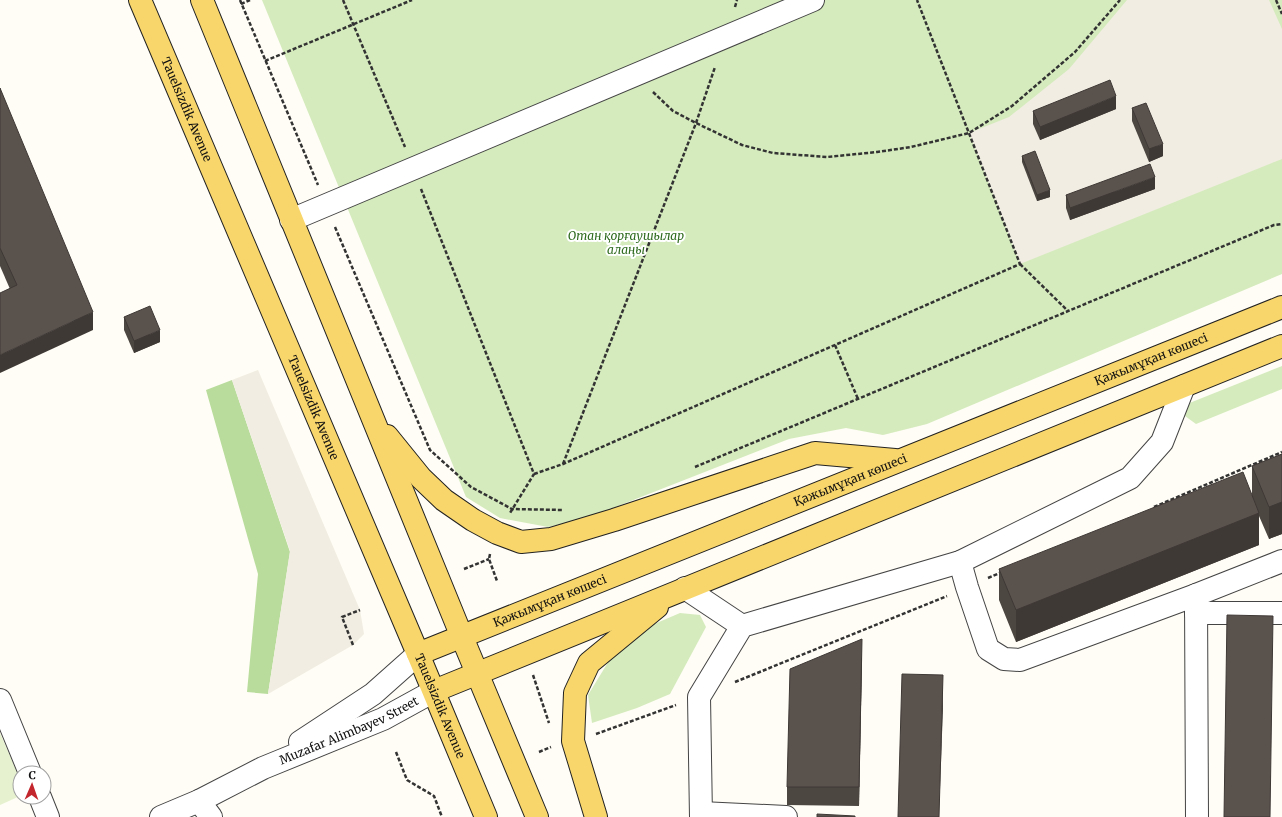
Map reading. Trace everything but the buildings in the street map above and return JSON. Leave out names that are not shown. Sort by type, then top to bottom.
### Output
[{"type":"main road","name":"Tauelsizdik Avenue","points":[[140,0],[434,691],[486,817]]},
{"type":"main road","points":[[202,0],[537,817]]},
{"type":"main road","name":"Қажымұқан көшесі","points":[[418,654],[1282,307]]},
{"type":"main road","points":[[477,673],[1282,346]]},
{"type":"main road","points":[[373,420],[421,478],[444,500],[473,520],[497,533],[520,542],[551,538],[614,520],[815,453],[900,461]]},
{"type":"main road","points":[[596,817],[573,741],[575,694],[589,663],[679,591]]},
{"type":"main road","name":"Muzafar Alimbayev Street","points":[[434,691],[477,673]]},
{"type":"street","points":[[291,220],[813,0]]},
{"type":"street","points":[[786,817],[701,815],[698,697],[742,626],[960,562],[1130,478],[1162,442],[1184,386]]},
{"type":"street","points":[[960,562],[988,649],[1004,659],[1020,660],[1196,604],[1282,561]]},
{"type":"street","points":[[679,591],[742,626]]},
{"type":"street","points":[[1196,604],[1282,613]]},
{"type":"street","points":[[1196,604],[1197,817]]},
{"type":"street","name":"Muzafar Alimbayev Street","points":[[161,817],[205,809],[373,694],[418,654]]},
{"type":"street","name":"Muzafar Alimbayev Street","points":[[263,768],[383,719],[434,691]]},
{"type":"street","points":[[0,700],[27,765]]},
{"type":"street","points":[[43,805],[48,817]]},
{"type":"path","points":[[240,0],[430,450],[471,487],[512,509],[566,510]]},
{"type":"path","points":[[241,4],[250,0]]},
{"type":"path","points":[[343,0],[413,168],[534,474]]},
{"type":"path","points":[[265,61],[412,0]]},
{"type":"path","points":[[563,464],[696,123],[737,0]]},
{"type":"path","points":[[917,0],[1020,264],[1068,312]]},
{"type":"path","points":[[636,75],[673,111],[742,145],[773,153],[827,156],[877,152],[911,147],[969,133],[1012,106],[1075,52],[1120,0]]},
{"type":"path","points":[[1276,0],[1282,14]]},
{"type":"path","points":[[691,468],[1274,226],[1282,224]]},
{"type":"path","points":[[497,581],[489,559],[497,533],[534,474],[563,464],[1020,264]]},
{"type":"path","points":[[835,344],[858,399]]},
{"type":"path","points":[[1150,509],[1282,452]]},
{"type":"path","points":[[464,569],[489,559]]},
{"type":"path","points":[[735,682],[1004,572]]},
{"type":"path","points":[[353,645],[342,617],[360,610]]},
{"type":"path","points":[[531,671],[542,700]]},
{"type":"path","points":[[539,752],[698,697]]},
{"type":"path","points":[[396,752],[407,780],[434,796],[442,817]]},
{"type":"green space","name":"Отан қорғаушылар алаңы","points":[[262,0],[1282,0],[1282,274],[927,424],[883,435],[846,428],[789,439],[590,517],[548,527],[500,518],[466,497]]},
{"type":"green space","points":[[1282,366],[1282,389],[1196,424],[1185,416],[1182,406]]},
{"type":"green space","points":[[232,380],[290,552],[268,694],[247,692],[258,574],[206,390]]},
{"type":"green space","points":[[680,613],[700,615],[706,627],[670,694],[637,708],[592,723],[588,695],[615,651],[645,628]]},
{"type":"green space","points":[[0,733],[14,765],[12,765],[12,800],[0,805]]},
{"type":"shaded area","points":[[1127,0],[1269,0],[1282,29],[1282,159],[1020,264],[969,133],[1009,117],[1069,69]]},
{"type":"shaded area","points":[[258,370],[360,610],[364,634],[353,645],[268,694],[290,551],[232,380]]}]
